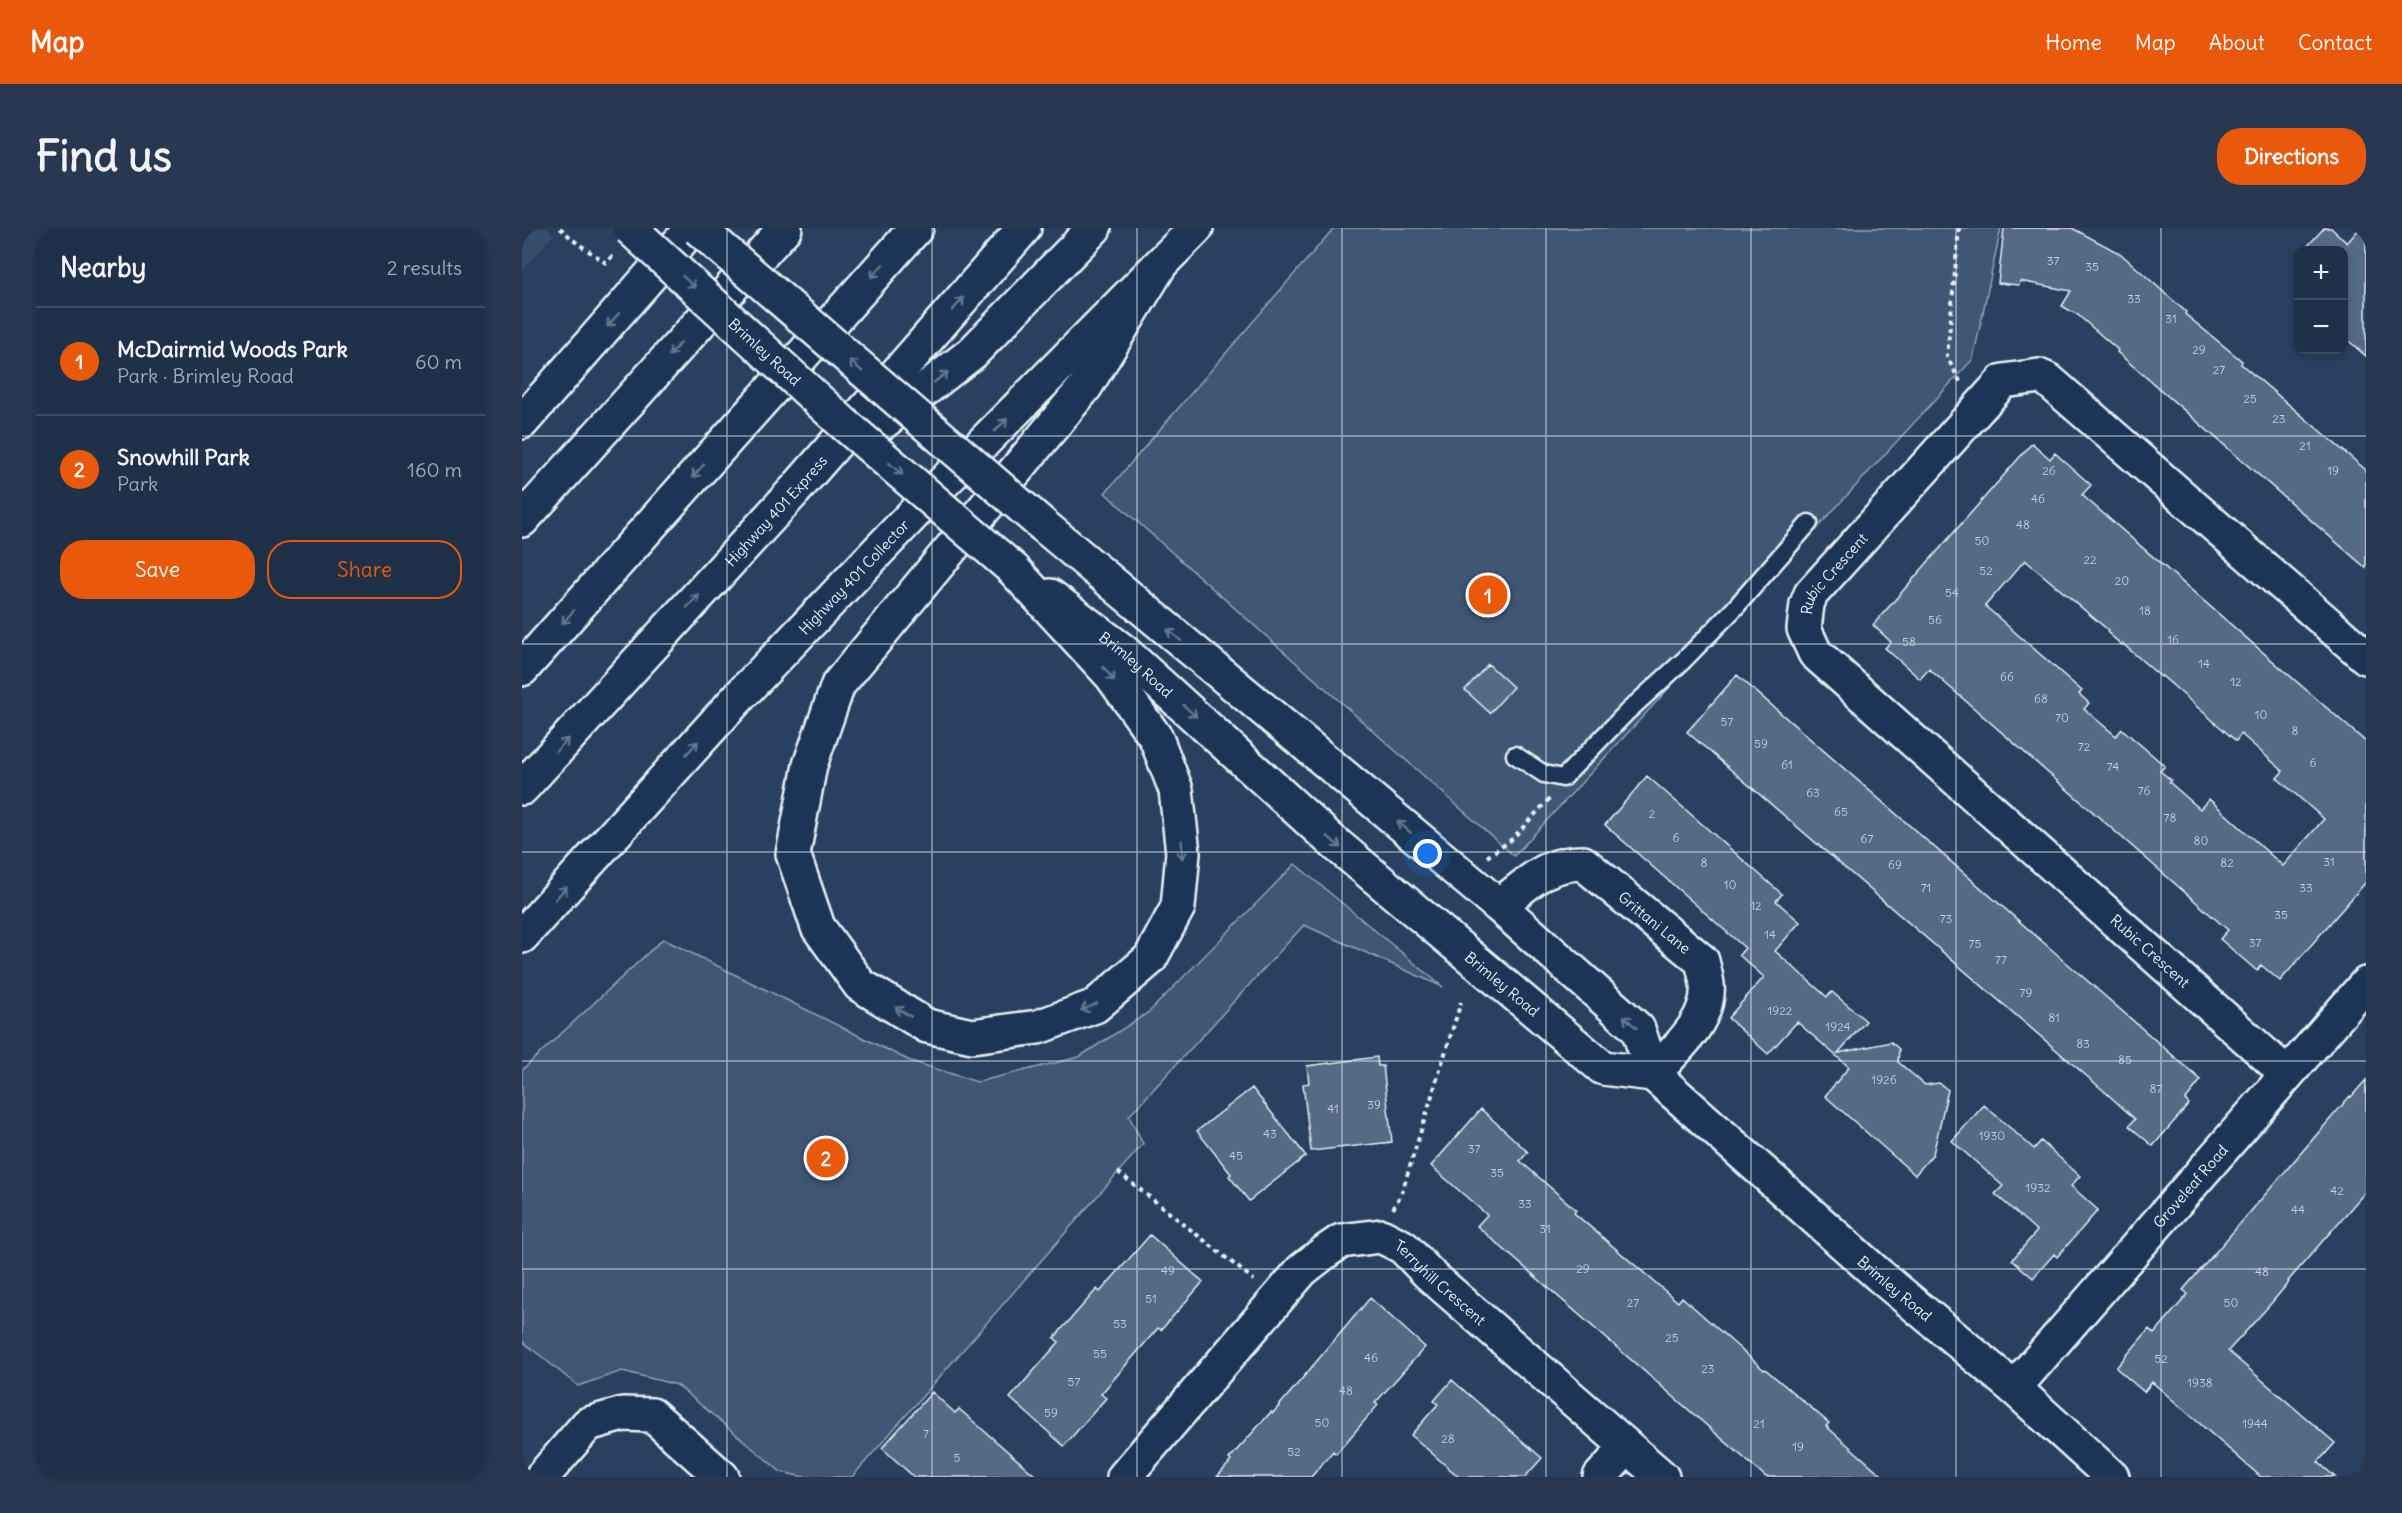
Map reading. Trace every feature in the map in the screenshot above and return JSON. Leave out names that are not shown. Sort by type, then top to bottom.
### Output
[{"type":"main road","name":"Brimley Road","points":[[630,228],[843,423],[1014,569],[1123,651],[1330,840],[1603,1068],[1653,1074]]},
{"type":"main road","points":[[522,422],[692,228]]},
{"type":"main road","name":"Brimley Road","points":[[698,228],[1044,526],[1498,905],[1638,1029],[1653,1074],[1880,1276],[2014,1388],[2112,1477]]},
{"type":"main road","points":[[522,520],[784,228]]},
{"type":"main road","points":[[522,669],[916,228]]},
{"type":"main road","name":"Highway 401 Express","points":[[522,788],[795,490],[1024,228]]},
{"type":"main road","points":[[795,490],[972,353],[1094,228]]},
{"type":"main road","name":"Highway 401 Collector","points":[[522,936],[744,691],[940,486],[1196,228]]},
{"type":"main road","points":[[1014,569],[1111,675],[1156,738],[1176,790],[1183,853],[1178,907],[1150,959],[1095,1006],[1038,1027],[972,1036],[927,1026],[860,986],[818,927],[793,854],[810,765],[838,685],[1084,387],[1160,265]]},
{"type":"main road","name":"Rubic Crescent","points":[[2288,1074],[1815,653],[1804,630],[1807,604],[1811,594],[2003,381],[2038,376],[2048,380],[2366,657]]},
{"type":"main road","name":"Grittani Lane","points":[[1498,905],[1546,869],[1568,863],[1583,863],[1702,961],[1708,986],[1701,1017],[1693,1030],[1653,1074]]},
{"type":"main road","name":"Groveleaf Road","points":[[2014,1388],[2366,984]]},
{"type":"main road","name":"Terryhill Crescent","points":[[1124,1477],[1302,1270],[1341,1241],[1382,1236],[1403,1247],[1429,1274],[1662,1477]]},
{"type":"main road","points":[[542,1477],[588,1424],[623,1414],[652,1415],[722,1477]]},
{"type":"main road","points":[[1600,1477],[1626,1448]]},
{"type":"lane","points":[[1515,755],[1544,774],[1563,778],[1627,712],[1683,661],[1734,609],[1809,523]]},
{"type":"path","points":[[560,228],[577,243],[606,262]]},
{"type":"path","points":[[1959,228],[1947,357],[1977,410]]},
{"type":"path","points":[[1479,863],[1511,840],[1555,793],[1563,778]]},
{"type":"path","points":[[1382,1236],[1402,1192],[1461,1002]]},
{"type":"path","points":[[1118,1172],[1278,1299]]},
{"type":"shaded area","points":[[522,228],[547,228],[554,234],[522,271]]},
{"type":"shaded area","points":[[1334,228],[2001,228],[1973,359],[1514,856],[1105,493]]},
{"type":"shaded area","points":[[1295,864],[1443,987],[1304,925],[1129,1116],[1143,1144],[852,1477],[804,1477],[781,1472],[677,1385],[622,1371],[578,1386],[522,1341],[522,1070],[663,939],[908,1060],[977,1082],[1079,1057],[1149,1012]]},
{"type":"building","points":[[2004,228],[2072,228],[2121,254],[2186,312],[2185,314],[2242,361],[2241,364],[2366,470],[2366,568],[2117,352],[2118,350],[2078,315],[2062,306],[2071,291],[2020,281],[2019,285],[1998,283]]},
{"type":"building","points":[[2324,228],[2331,228],[2347,243],[2360,228],[2366,228],[2366,356],[2348,340],[2348,246],[2308,246]]},
{"type":"building","points":[[2032,443],[2050,459],[2055,453],[2091,485],[2082,495],[2366,742],[2366,882],[2280,981],[2261,965],[2257,971],[2220,939],[2228,930],[1929,669],[1920,679],[1885,648],[1891,642],[1873,625]],"holes":[[[2025,560],[2108,630],[2107,632],[2162,676],[2236,741],[2241,734],[2283,771],[2277,778],[2324,819],[2283,866],[2209,799],[2200,809],[2160,771],[2165,766],[2122,729],[2116,736],[2084,709],[2089,703],[2079,694],[2082,691],[1985,606]]]},
{"type":"building","points":[[1488,664],[1513,687],[1490,713],[1465,690]]},
{"type":"building","points":[[1737,675],[2201,1080],[2185,1100],[2189,1104],[2153,1146],[2129,1126],[2135,1119],[2104,1091],[1687,732]]},
{"type":"building","points":[[1647,776],[1782,894],[1776,901],[1800,922],[1775,951],[1827,997],[1832,992],[1866,1021],[1838,1053],[1891,1042],[1899,1049],[1898,1062],[1925,1085],[1939,1083],[1948,1090],[1933,1154],[1915,1175],[1825,1096],[1849,1067],[1797,1022],[1768,1054],[1728,1018],[1764,977],[1739,955],[1745,948],[1605,825]]},
{"type":"building","points":[[1377,1057],[1378,1066],[1383,1066],[1392,1142],[1311,1151],[1303,1084],[1309,1083],[1307,1066]]},
{"type":"building","points":[[2366,1080],[2366,1191],[2228,1351],[2335,1443],[2318,1462],[2335,1477],[2261,1477],[2152,1382],[2144,1392],[2116,1368],[2149,1329],[2154,1334],[2188,1294],[2183,1290]]},
{"type":"building","points":[[1252,1088],[1306,1156],[1249,1201],[1197,1131]]},
{"type":"building","points":[[1984,1105],[2034,1149],[2041,1141],[2080,1176],[2071,1186],[2098,1210],[2057,1257],[2054,1254],[2033,1278],[2012,1260],[2037,1231],[1995,1194],[2003,1186],[1952,1141]]},
{"type":"building","points":[[1481,1109],[1528,1152],[1520,1161],[1576,1210],[1574,1213],[1678,1302],[1682,1297],[1764,1370],[1829,1423],[1826,1426],[1884,1477],[1766,1477],[1477,1226],[1487,1215],[1431,1166]]},
{"type":"building","points":[[1150,1235],[1203,1282],[1161,1330],[1158,1328],[1101,1394],[1106,1398],[1064,1446],[1010,1398],[1059,1342],[1054,1338],[1097,1289],[1100,1292]]},
{"type":"building","points":[[1370,1298],[1425,1347],[1375,1403],[1378,1405],[1336,1454],[1333,1451],[1311,1477],[1217,1477],[1231,1461],[1229,1459],[1271,1412],[1273,1413]]},
{"type":"building","points":[[1452,1380],[1542,1458],[1525,1477],[1459,1477],[1411,1435],[1438,1404],[1434,1401]]},
{"type":"building","points":[[932,1392],[955,1413],[959,1409],[1037,1477],[914,1477],[882,1448]]},
{"type":"place","name":"McDairmid Woods Park","points":[[1488,595]]},
{"type":"place","name":"Snowhill Park","points":[[826,1158]]}]
